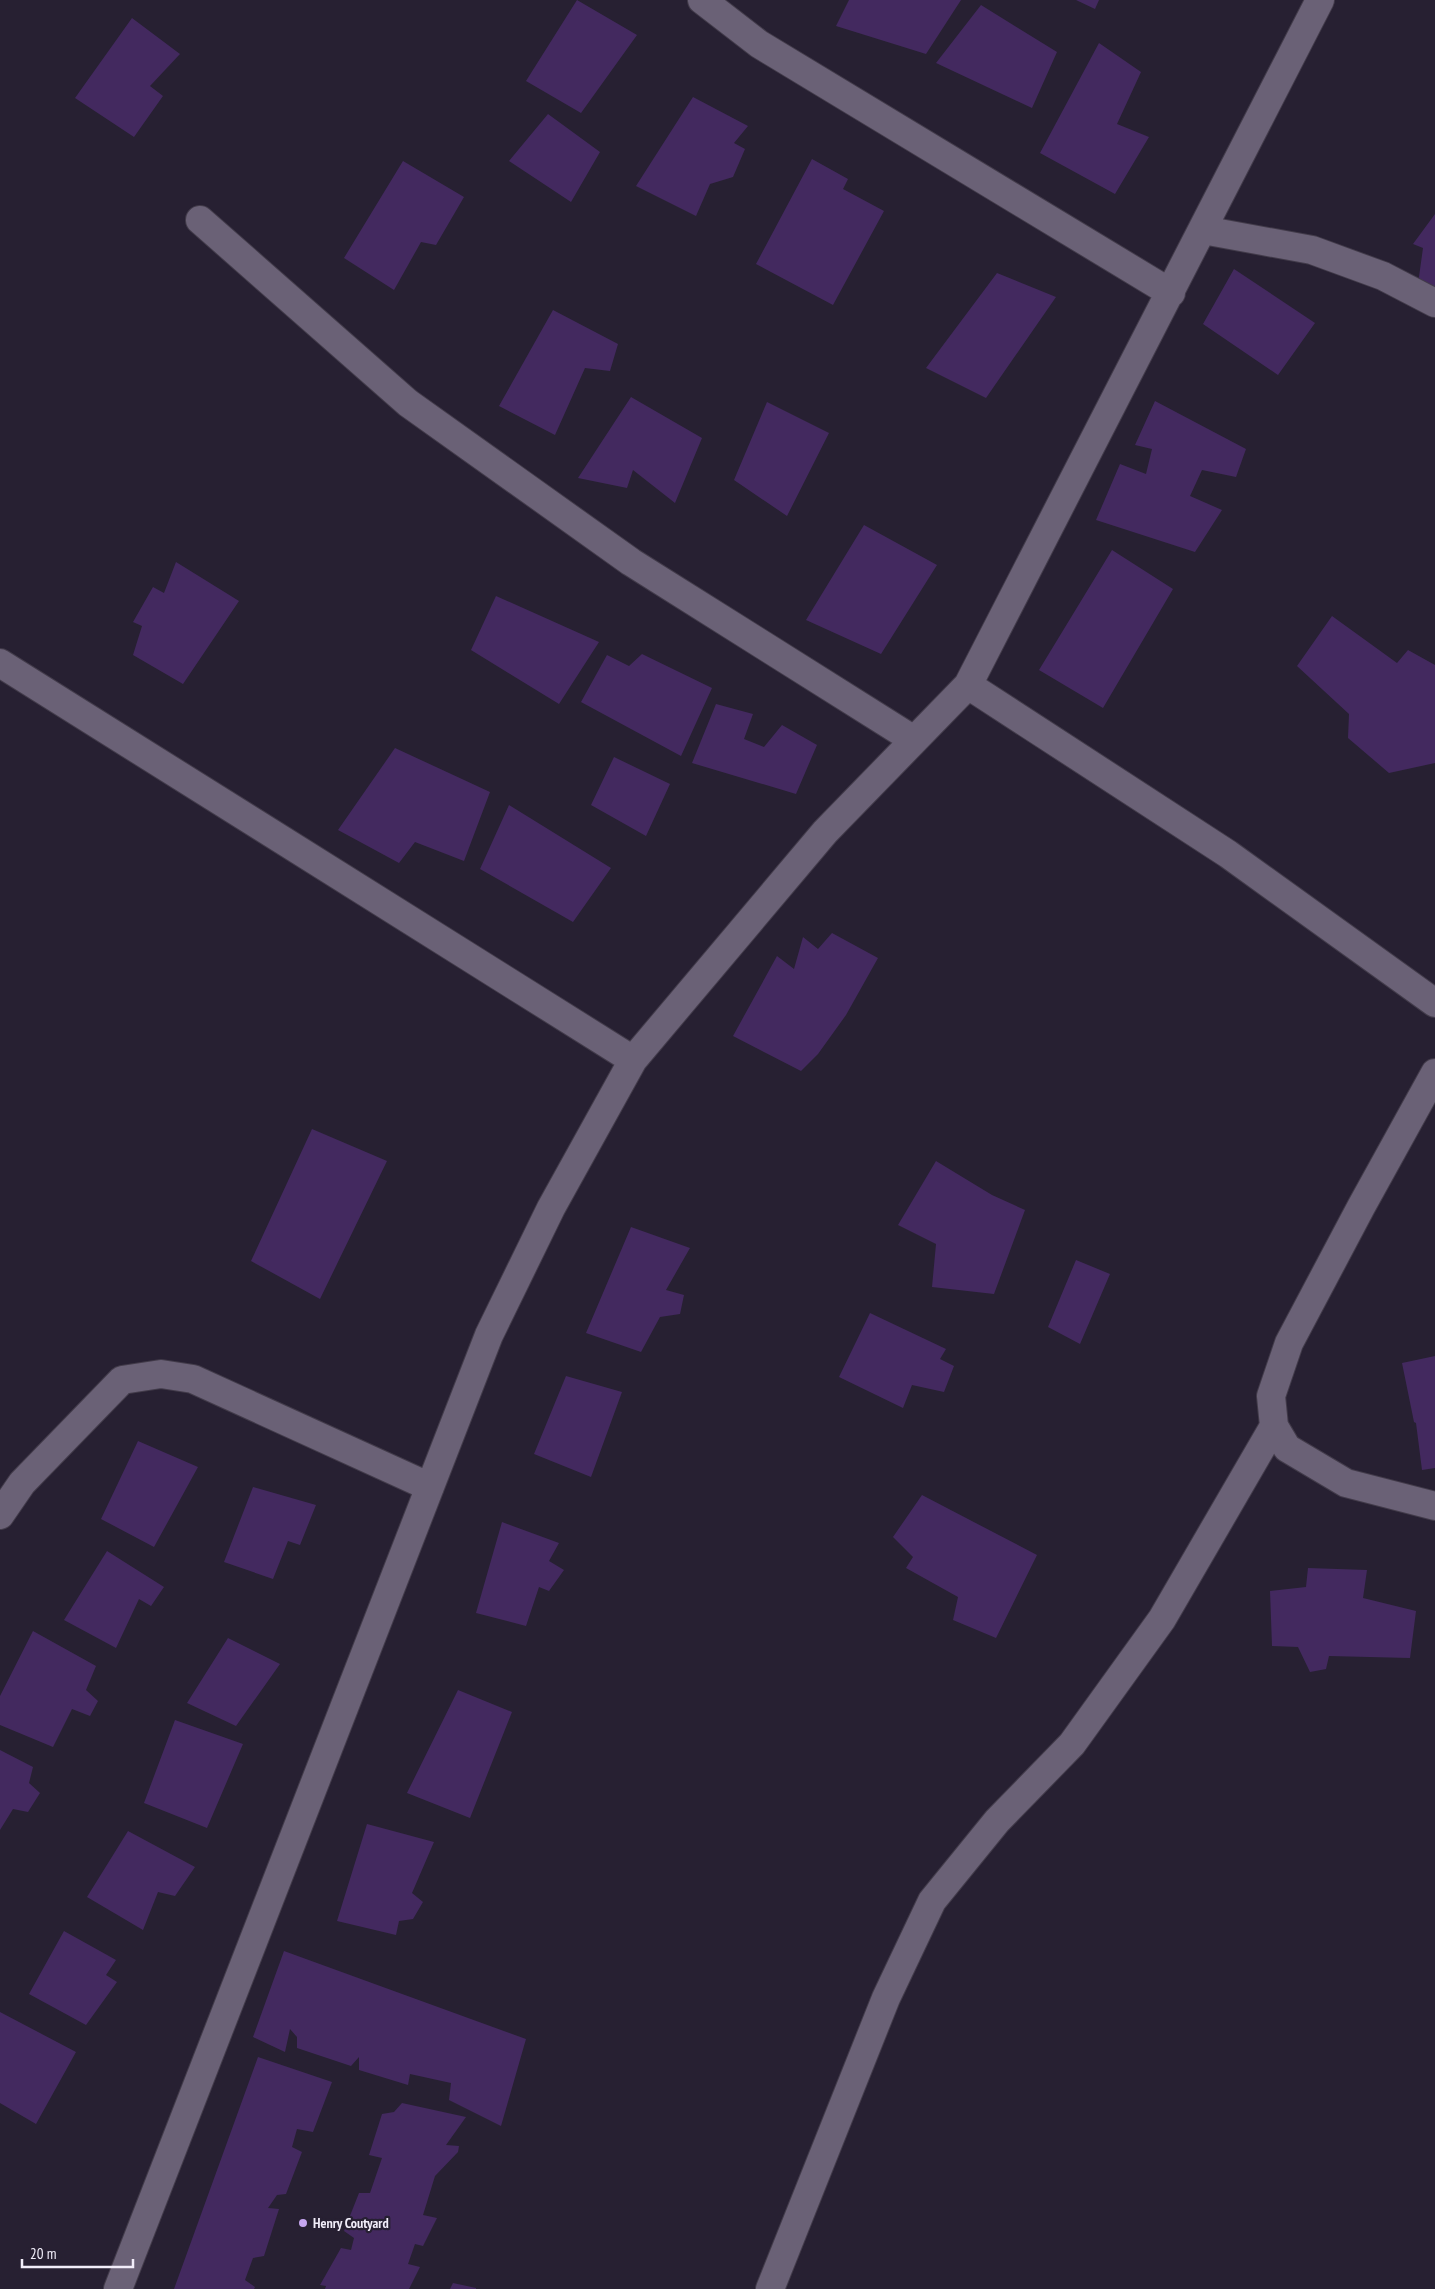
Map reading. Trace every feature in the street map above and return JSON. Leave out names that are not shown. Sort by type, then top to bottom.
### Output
[{"type":"street","points":[[702,0],[759,44],[1171,293]]},
{"type":"street","points":[[118,2289],[489,1335],[551,1208],[633,1060],[825,832],[968,685],[1320,0]]},
{"type":"street","points":[[200,220],[416,408],[631,562],[914,740]]},
{"type":"street","points":[[1203,230],[1312,250],[1384,276],[1435,303]]},
{"type":"street","points":[[0,663],[633,1060]]},
{"type":"street","points":[[968,685],[1228,854],[1435,1003]]},
{"type":"street","points":[[1435,1073],[1289,1343],[1271,1396],[1274,1426],[1287,1448],[1346,1483],[1435,1506]]},
{"type":"street","points":[[0,1515],[22,1483],[122,1380],[162,1374],[193,1379],[430,1487]]},
{"type":"street","points":[[770,2289],[886,1998],[932,1901],[997,1821],[1072,1744],[1162,1619],[1274,1426]]},
{"type":"building","points":[[577,0],[637,35],[581,113],[526,81]]},
{"type":"building","points":[[849,0],[961,0],[926,54],[836,26]]},
{"type":"building","points":[[1076,0],[1099,0],[1095,9]]},
{"type":"building","points":[[981,5],[1057,52],[1032,108],[936,63]]},
{"type":"building","points":[[132,18],[180,54],[150,86],[163,96],[134,137],[75,98]]},
{"type":"building","points":[[1099,43],[1141,72],[1117,124],[1149,137],[1115,194],[1040,153]]},
{"type":"building","points":[[693,97],[748,126],[734,143],[745,149],[733,177],[710,184],[696,216],[636,186]]},
{"type":"building","points":[[548,114],[600,152],[571,202],[509,161]]},
{"type":"building","points":[[812,159],[848,179],[843,189],[884,211],[833,305],[756,264]]},
{"type":"building","points":[[403,161],[464,197],[436,245],[421,242],[394,290],[344,258]]},
{"type":"building","points":[[1435,214],[1435,288],[1418,284],[1423,248],[1413,244]]},
{"type":"building","points":[[1234,269],[1315,323],[1278,375],[1203,324]]},
{"type":"building","points":[[997,273],[1056,297],[986,398],[926,368]]},
{"type":"building","points":[[553,310],[618,344],[610,371],[585,368],[555,435],[499,406]]},
{"type":"building","points":[[631,397],[702,438],[675,503],[633,470],[627,488],[578,478]]},
{"type":"building","points":[[1155,401],[1246,449],[1236,477],[1202,470],[1190,496],[1222,510],[1195,552],[1096,520],[1120,464],[1146,474],[1152,449],[1135,445]]},
{"type":"building","points":[[767,402],[829,433],[787,516],[734,480]]},
{"type":"building","points":[[864,525],[937,565],[881,654],[806,620]]},
{"type":"building","points":[[1112,550],[1173,589],[1103,708],[1039,670]]},
{"type":"building","points":[[176,562],[239,601],[183,684],[133,655],[142,626],[133,622],[153,587],[164,593]]},
{"type":"building","points":[[496,596],[599,642],[559,704],[471,650]]},
{"type":"building","points":[[1332,616],[1397,663],[1408,650],[1435,665],[1435,763],[1389,773],[1348,738],[1349,714],[1297,666]]},
{"type":"building","points":[[642,654],[712,688],[681,756],[581,702],[607,655],[629,666]]},
{"type":"building","points":[[716,704],[753,714],[744,739],[764,747],[782,725],[817,745],[796,794],[692,763]]},
{"type":"building","points":[[395,748],[490,792],[464,861],[415,842],[399,863],[338,830]]},
{"type":"building","points":[[614,757],[670,784],[646,836],[591,805]]},
{"type":"building","points":[[509,805],[611,868],[573,922],[480,869]]},
{"type":"building","points":[[832,933],[878,958],[846,1015],[818,1054],[801,1071],[733,1036],[777,956],[794,969],[803,937],[818,949]]},
{"type":"building","points":[[312,1129],[387,1161],[320,1299],[251,1261]]},
{"type":"building","points":[[936,1161],[992,1195],[1025,1210],[994,1294],[932,1287],[936,1244],[898,1225]]},
{"type":"building","points":[[631,1227],[690,1248],[666,1290],[684,1295],[680,1314],[660,1317],[641,1352],[586,1333]]},
{"type":"building","points":[[1076,1260],[1110,1274],[1080,1344],[1048,1327]]},
{"type":"building","points":[[870,1313],[946,1349],[940,1359],[954,1366],[944,1392],[912,1385],[903,1408],[839,1377]]},
{"type":"building","points":[[1435,1356],[1435,1468],[1422,1470],[1416,1423],[1414,1422],[1402,1363]]},
{"type":"building","points":[[566,1376],[622,1392],[591,1477],[534,1454]]},
{"type":"building","points":[[138,1441],[198,1467],[154,1547],[101,1519]]},
{"type":"building","points":[[253,1487],[316,1505],[300,1545],[288,1541],[273,1579],[224,1562]]},
{"type":"building","points":[[922,1495],[1037,1555],[996,1638],[953,1620],[958,1597],[906,1568],[913,1557],[893,1537]]},
{"type":"building","points":[[502,1522],[559,1543],[549,1561],[564,1570],[549,1591],[539,1587],[526,1626],[476,1613]]},
{"type":"building","points":[[107,1551],[164,1587],[151,1606],[139,1599],[116,1648],[64,1620]]},
{"type":"building","points":[[1308,1568],[1367,1570],[1363,1598],[1416,1611],[1410,1658],[1329,1656],[1326,1669],[1310,1672],[1298,1647],[1272,1646],[1270,1591],[1306,1587]]},
{"type":"building","points":[[33,1631],[96,1666],[86,1690],[98,1701],[90,1716],[72,1709],[53,1747],[0,1725],[0,1696]]},
{"type":"building","points":[[228,1638],[280,1664],[236,1726],[187,1703]]},
{"type":"building","points":[[458,1690],[512,1712],[470,1818],[407,1793]]},
{"type":"building","points":[[175,1720],[243,1744],[207,1828],[144,1803]]},
{"type":"building","points":[[0,1750],[33,1767],[29,1783],[40,1793],[28,1812],[13,1809],[0,1830]]},
{"type":"building","points":[[367,1824],[434,1842],[412,1893],[423,1902],[413,1919],[399,1921],[396,1935],[337,1921]]},
{"type":"building","points":[[128,1831],[195,1867],[175,1896],[158,1892],[143,1930],[87,1897]]},
{"type":"building","points":[[64,1931],[116,1960],[106,1975],[117,1982],[86,2025],[29,1994]]},
{"type":"building","points":[[284,1951],[526,2039],[501,2126],[449,2100],[451,2083],[410,2074],[408,2085],[359,2070],[359,2057],[351,2066],[297,2048],[297,2037],[290,2029],[285,2052],[253,2037]]},
{"type":"building","points":[[0,2012],[76,2052],[36,2124],[0,2103]]},
{"type":"building","points":[[258,2057],[332,2082],[313,2132],[297,2129],[292,2147],[302,2152],[286,2194],[277,2195],[268,2208],[279,2209],[264,2256],[253,2258],[245,2280],[255,2287],[254,2289],[174,2289]]},
{"type":"building","points":[[402,2103],[466,2117],[446,2145],[459,2146],[458,2152],[435,2176],[423,2215],[437,2218],[423,2246],[415,2244],[408,2264],[420,2267],[409,2289],[325,2289],[326,2286],[320,2285],[341,2248],[351,2250],[354,2238],[344,2231],[359,2193],[370,2193],[382,2158],[369,2155],[382,2114],[394,2112]]},
{"type":"building","points":[[453,2283],[476,2288],[476,2289],[450,2289]]},
{"type":"place","name":"Henry Coutyard","points":[[303,2223]]}]
